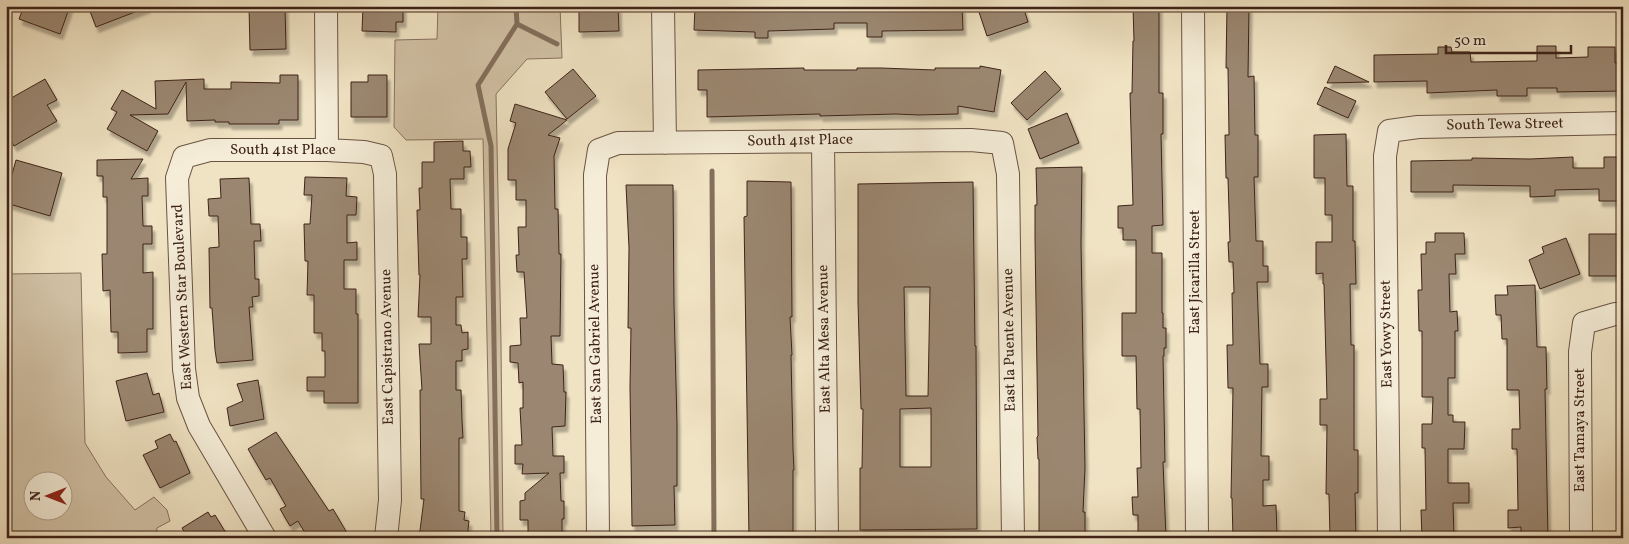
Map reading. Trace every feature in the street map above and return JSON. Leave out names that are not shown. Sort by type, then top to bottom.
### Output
[{"type":"street","points":[[326,6],[327,150]]},
{"type":"street","points":[[663,6],[664,142]]},
{"type":"street","name":"East Jicarilla Street","points":[[1193,6],[1197,538]]},
{"type":"street","name":"South Tewa Street","points":[[1389,131],[1418,127],[1623,123]]},
{"type":"street","name":"East Yowy Street","points":[[1389,131],[1385,156],[1389,538]]},
{"type":"street","name":"South 41st Place","points":[[600,150],[618,143],[664,142],[972,140],[1002,143]]},
{"type":"street","name":"East Alta Mesa Avenue","points":[[823,141],[827,538]]},
{"type":"street","name":"East la Puente Avenue","points":[[1002,143],[1008,174],[1013,538]]},
{"type":"street","name":"South 41st Place","points":[[184,158],[210,150],[327,150],[364,152],[381,156]]},
{"type":"street","name":"East San Gabriel Avenue","points":[[598,538],[595,175],[600,150]]},
{"type":"street","name":"East Capistrano Avenue","points":[[381,156],[386,174],[390,500],[386,538]]},
{"type":"street","name":"East Western Star Boulevard","points":[[184,158],[177,178],[184,369],[188,398],[199,426],[265,538]]},
{"type":"street","name":"East Tamaya Street","points":[[1581,538],[1580,352],[1584,323],[1615,314],[1623,314]]},
{"type":"shaded area","points":[[438,6],[560,6],[562,58],[527,59],[496,94],[503,538],[491,538],[483,139],[406,140],[394,127],[395,40],[437,39]]},
{"type":"shaded area","points":[[81,273],[85,443],[106,477],[135,510],[154,497],[167,510],[170,521],[157,528],[156,538],[6,538],[6,274]]},
{"type":"building","points":[[24,6],[70,6],[60,34],[19,19]]},
{"type":"building","points":[[88,6],[148,6],[148,7],[96,27]]},
{"type":"building","points":[[249,6],[285,6],[286,49],[250,50]]},
{"type":"building","points":[[363,6],[403,6],[403,22],[396,22],[396,32],[362,31]]},
{"type":"building","points":[[579,6],[618,6],[619,31],[579,32]]},
{"type":"building","points":[[695,6],[962,6],[963,30],[882,31],[882,37],[867,37],[867,23],[834,23],[834,29],[768,31],[768,38],[755,38],[755,32],[694,30]]},
{"type":"building","points":[[977,6],[1023,6],[1028,22],[987,36]]},
{"type":"building","points":[[1133,6],[1159,6],[1159,93],[1163,93],[1163,134],[1161,134],[1163,225],[1152,226],[1152,253],[1162,253],[1162,313],[1163,328],[1166,328],[1166,348],[1164,348],[1163,356],[1165,462],[1163,462],[1166,538],[1138,538],[1138,515],[1133,515],[1132,497],[1138,497],[1137,468],[1141,468],[1140,409],[1137,409],[1136,356],[1122,356],[1122,313],[1136,313],[1136,240],[1123,240],[1123,228],[1118,228],[1118,206],[1133,205],[1130,93],[1132,93],[1134,41]]},
{"type":"building","points":[[1227,6],[1249,6],[1248,77],[1254,76],[1255,135],[1258,135],[1258,177],[1254,177],[1256,241],[1263,241],[1263,266],[1268,266],[1268,282],[1257,282],[1260,364],[1268,364],[1268,387],[1262,387],[1261,456],[1269,456],[1269,480],[1263,480],[1263,506],[1276,505],[1277,535],[1259,535],[1260,538],[1233,538],[1231,498],[1233,388],[1228,388],[1227,345],[1233,345],[1232,293],[1234,293],[1233,262],[1229,262],[1228,178],[1226,178],[1225,135],[1229,135],[1228,68],[1226,68]]},
{"type":"building","points":[[1537,46],[1556,46],[1556,58],[1588,57],[1588,47],[1615,47],[1615,63],[1623,63],[1623,91],[1557,92],[1557,88],[1527,88],[1527,96],[1497,96],[1497,90],[1427,93],[1427,81],[1374,82],[1374,55],[1438,54],[1438,47],[1451,47],[1452,52],[1470,52],[1471,62],[1537,61]]},
{"type":"building","points":[[980,66],[1001,70],[994,112],[958,106],[958,114],[820,116],[820,114],[707,117],[707,90],[698,90],[698,70],[804,68],[804,70],[857,70],[857,68],[881,68],[935,70],[935,68],[980,68]]},
{"type":"building","points":[[1335,66],[1369,82],[1327,83]]},
{"type":"building","points":[[573,69],[596,96],[567,119],[545,92]]},
{"type":"building","points":[[1045,71],[1061,89],[1027,120],[1011,103]]},
{"type":"building","points":[[280,75],[298,75],[298,120],[279,120],[279,124],[229,124],[229,122],[215,122],[215,120],[187,121],[186,82],[168,114],[130,115],[158,131],[147,151],[107,129],[117,112],[111,109],[122,90],[156,109],[155,81],[204,79],[204,89],[231,89],[231,82],[280,83]]},
{"type":"building","points":[[368,75],[387,75],[387,117],[351,117],[351,82],[368,82]]},
{"type":"building","points":[[45,79],[57,100],[47,105],[57,121],[14,146],[6,133],[6,101]]},
{"type":"building","points":[[1325,87],[1356,101],[1348,118],[1317,104]]},
{"type":"building","points":[[515,104],[567,120],[548,135],[560,138],[554,156],[555,209],[558,209],[559,254],[561,254],[560,336],[551,336],[552,364],[563,365],[564,392],[566,392],[565,426],[552,427],[553,456],[564,456],[564,473],[560,473],[561,501],[564,501],[562,538],[528,538],[528,520],[520,520],[520,501],[525,500],[525,493],[549,473],[522,474],[523,464],[515,464],[515,445],[522,445],[520,408],[523,408],[523,382],[519,383],[518,363],[510,362],[510,346],[521,345],[520,318],[527,318],[524,272],[517,272],[516,255],[519,255],[518,227],[526,227],[526,200],[516,200],[516,180],[508,180],[508,149],[516,123],[510,121]]},
{"type":"building","points":[[1067,113],[1079,143],[1040,159],[1028,129]]},
{"type":"building","points":[[1346,134],[1347,186],[1353,186],[1353,241],[1355,241],[1356,284],[1350,284],[1351,345],[1354,345],[1354,450],[1358,450],[1358,493],[1355,493],[1356,538],[1330,538],[1329,494],[1326,494],[1327,425],[1320,425],[1320,399],[1327,399],[1324,284],[1323,273],[1316,274],[1316,242],[1332,242],[1332,215],[1325,215],[1325,178],[1314,178],[1314,135]]},
{"type":"building","points":[[463,141],[463,151],[470,151],[471,167],[464,167],[464,179],[450,179],[451,209],[461,209],[461,237],[467,237],[467,259],[462,259],[463,297],[456,297],[456,325],[461,325],[462,333],[468,332],[468,349],[462,350],[462,361],[456,361],[456,390],[461,390],[463,438],[459,438],[459,511],[465,512],[464,520],[469,521],[467,538],[419,538],[424,499],[421,499],[420,390],[422,390],[419,344],[431,344],[431,317],[418,317],[420,275],[417,210],[420,210],[419,188],[422,188],[422,162],[434,162],[434,142]]},
{"type":"building","points":[[1573,157],[1573,168],[1604,168],[1604,157],[1623,157],[1623,201],[1599,201],[1599,189],[1555,190],[1555,196],[1530,197],[1530,186],[1453,185],[1453,192],[1411,192],[1411,161]]},
{"type":"building","points":[[143,159],[131,179],[148,178],[148,196],[142,196],[143,226],[152,226],[152,244],[143,244],[143,273],[153,272],[153,329],[147,329],[147,352],[118,353],[118,332],[111,332],[110,290],[103,291],[102,254],[107,254],[107,197],[103,197],[103,176],[97,176],[97,160]]},
{"type":"building","points":[[16,160],[62,173],[50,216],[6,203],[6,187],[9,178],[11,178]]},
{"type":"building","points":[[1082,167],[1081,243],[1085,468],[1083,512],[1085,512],[1085,535],[1039,536],[1035,238],[1035,205],[1037,205],[1036,168]]},
{"type":"building","points":[[305,177],[347,178],[346,196],[357,197],[356,215],[347,215],[347,243],[357,242],[357,260],[344,260],[344,289],[356,289],[356,314],[358,314],[358,403],[324,403],[324,391],[307,391],[307,377],[325,377],[325,351],[322,351],[322,333],[314,333],[314,295],[307,295],[308,261],[305,261],[304,224],[310,224],[312,195],[304,195]]},
{"type":"building","points":[[249,178],[251,224],[260,224],[261,241],[254,241],[255,279],[259,279],[259,296],[252,297],[253,307],[249,307],[253,360],[217,363],[212,308],[210,308],[209,248],[219,247],[218,216],[209,216],[208,199],[221,198],[220,179]]},
{"type":"building","points":[[747,181],[791,182],[792,317],[790,317],[794,470],[793,538],[749,538],[744,217],[747,216]]},
{"type":"building","points":[[973,182],[977,529],[860,530],[860,468],[862,468],[863,409],[861,409],[858,302],[858,184]],"holes":[[[904,287],[930,287],[928,396],[906,396]],[[931,408],[931,467],[900,467],[900,409]]]},
{"type":"building","points":[[626,185],[673,185],[677,424],[677,486],[674,486],[675,525],[632,526],[631,328],[628,328],[629,248]]},
{"type":"building","points":[[1435,233],[1464,233],[1465,254],[1455,254],[1456,274],[1449,274],[1450,312],[1457,311],[1458,331],[1455,331],[1455,378],[1448,378],[1448,415],[1453,415],[1453,422],[1465,422],[1464,449],[1448,449],[1448,483],[1469,483],[1469,503],[1453,503],[1454,538],[1422,538],[1421,510],[1426,510],[1425,448],[1422,448],[1422,424],[1432,424],[1433,397],[1422,397],[1422,331],[1419,331],[1418,290],[1422,290],[1421,254],[1426,254],[1426,242],[1435,242]]},
{"type":"building","points":[[1589,234],[1618,234],[1618,247],[1623,247],[1623,276],[1589,276]]},
{"type":"building","points":[[1566,238],[1580,274],[1540,289],[1529,260],[1544,253],[1542,247]]},
{"type":"building","points":[[1535,285],[1537,347],[1546,347],[1548,538],[1521,538],[1521,527],[1508,528],[1508,510],[1518,510],[1517,449],[1512,449],[1512,429],[1520,429],[1519,390],[1507,390],[1507,339],[1502,339],[1501,315],[1496,315],[1495,295],[1508,295],[1507,286]]},
{"type":"building","points":[[147,373],[153,395],[159,393],[164,412],[126,421],[116,381]]},
{"type":"building","points":[[258,380],[264,419],[230,426],[227,408],[243,401],[237,384]]},
{"type":"building","points":[[276,432],[329,511],[333,509],[350,538],[308,538],[298,521],[290,526],[280,509],[286,506],[270,478],[266,480],[248,449]]},
{"type":"building","points":[[170,434],[174,442],[176,441],[190,473],[160,488],[143,455],[158,448],[155,441]]},
{"type":"building","points":[[208,512],[211,517],[215,515],[229,538],[188,538],[182,528]]},
{"type":"waterway","points":[[497,538],[491,146],[478,85],[517,24],[516,6]]},
{"type":"waterway","points":[[517,24],[557,44]]},
{"type":"waterway","points":[[712,171],[714,538]]}]
